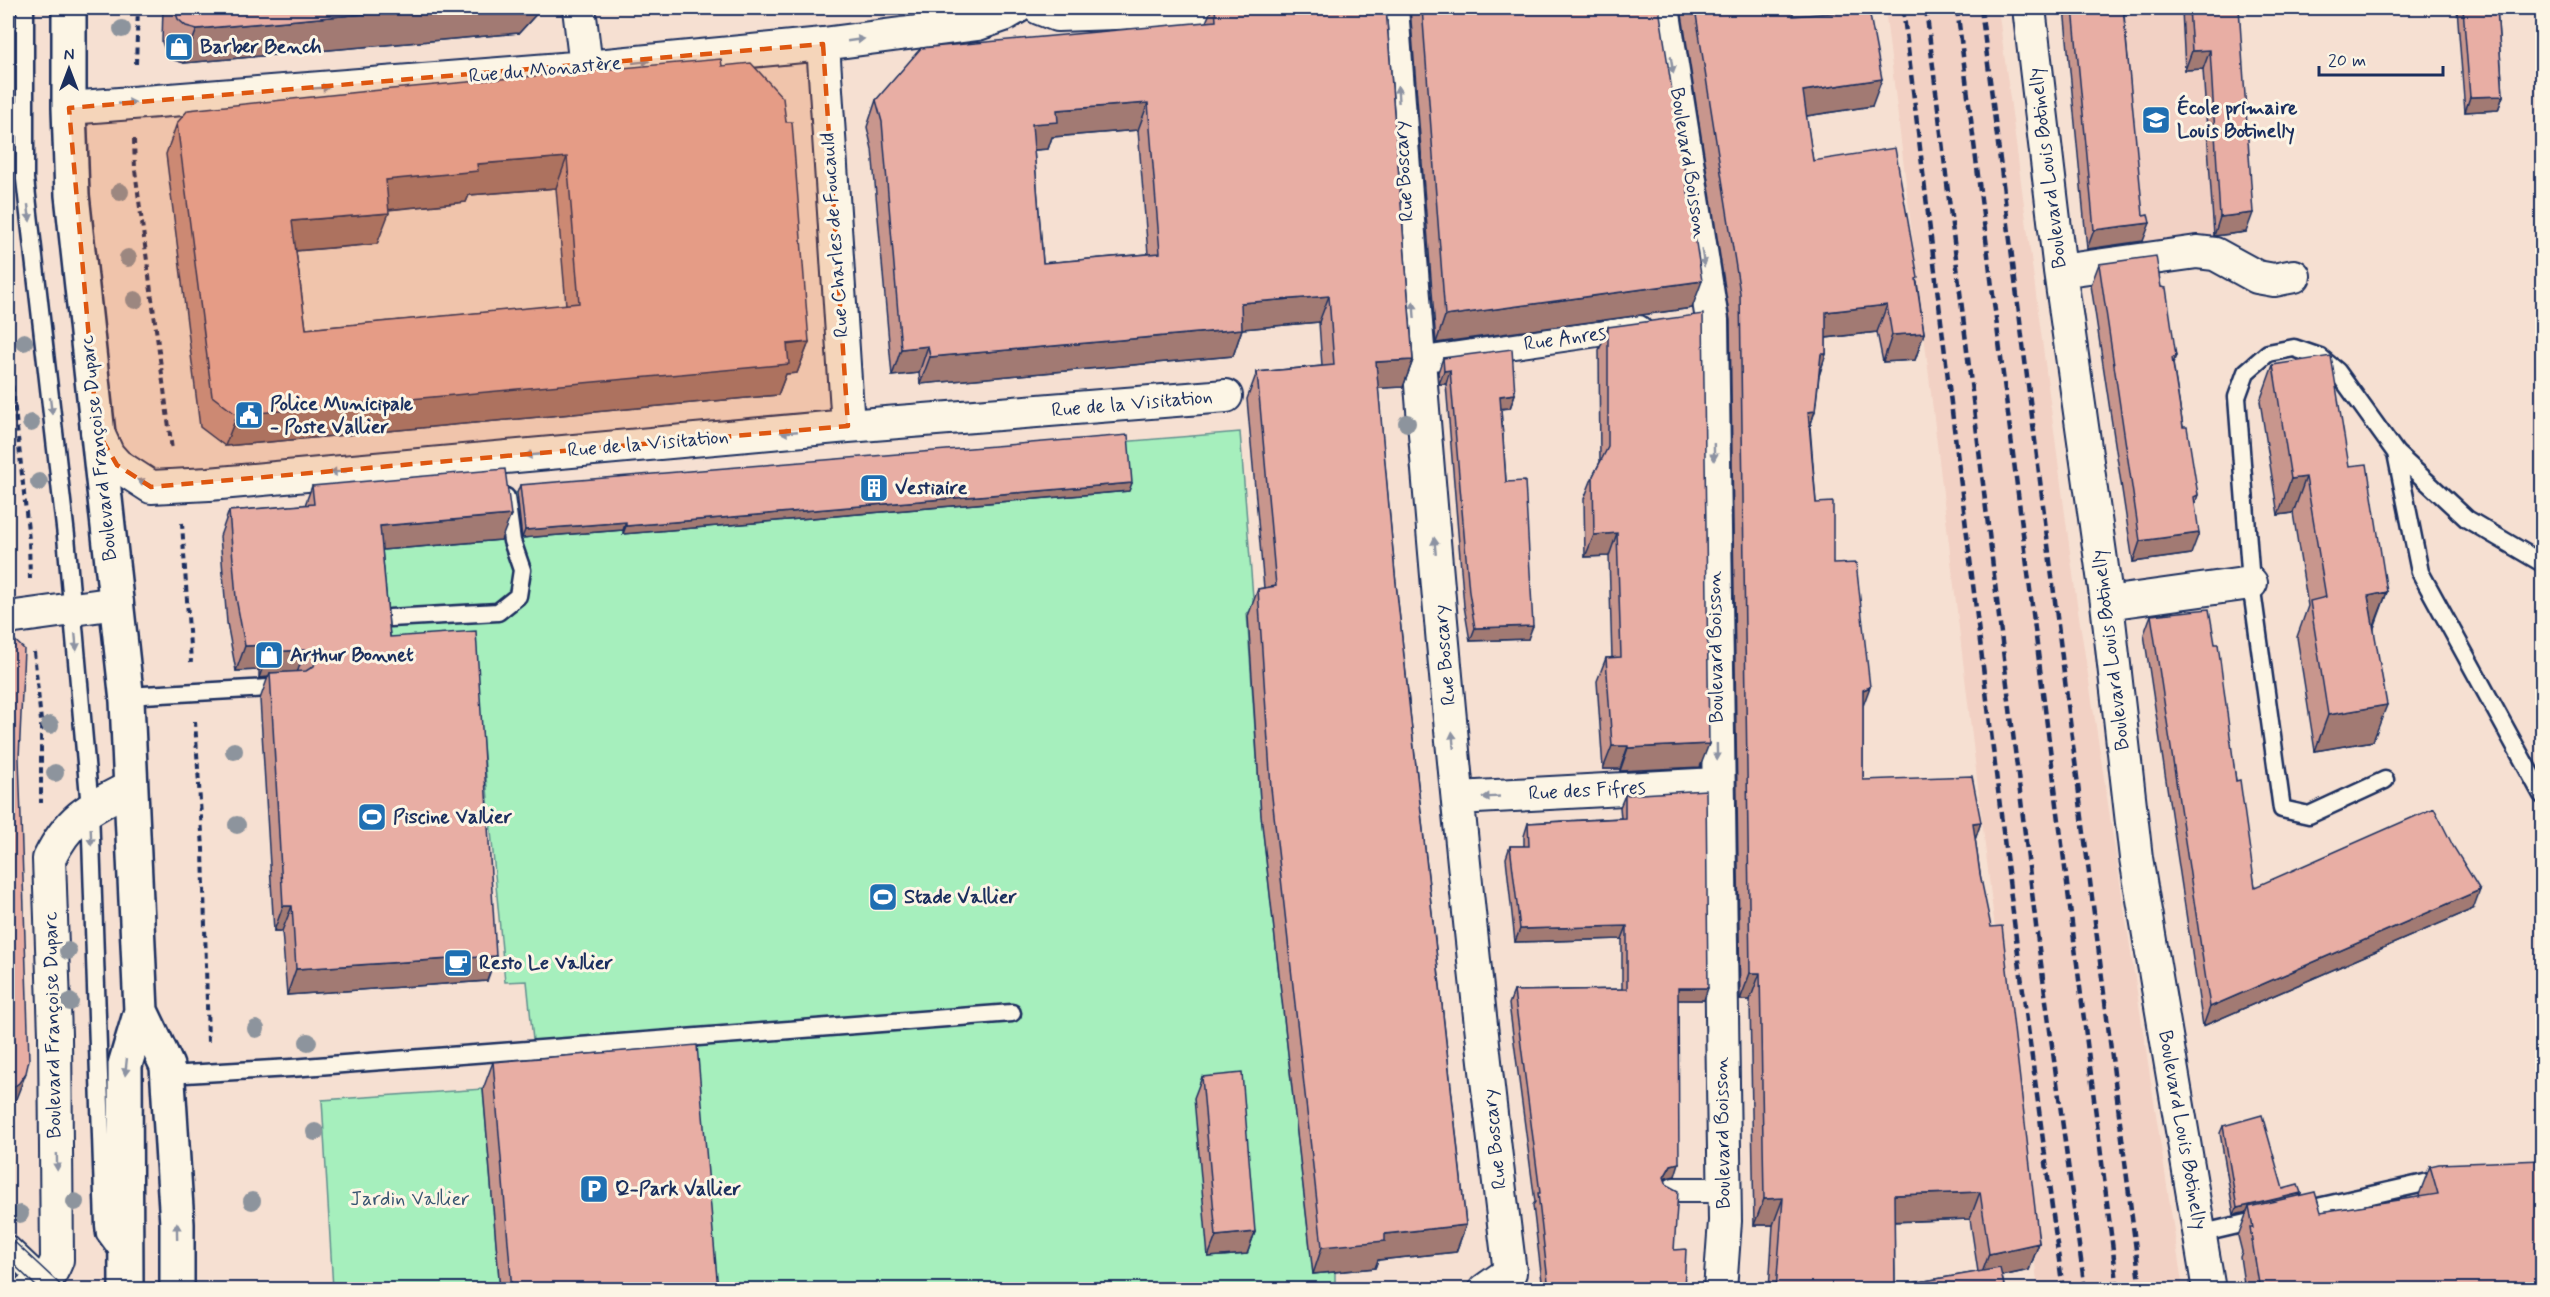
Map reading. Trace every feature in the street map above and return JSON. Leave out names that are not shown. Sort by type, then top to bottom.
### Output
[{"type":"main road","name":"Boulevard Françoise Duparc","points":[[69,8],[72,195],[126,696],[141,1011],[125,1065],[125,1275]]},
{"type":"main road","name":"Boulevard Françoise Duparc","points":[[141,1011],[167,1066],[177,1224],[177,1290]]},
{"type":"street","points":[[579,8],[586,67]]},
{"type":"street","name":"Rue du Monastère","points":[[69,108],[586,67],[823,44],[978,24],[1016,8]]},
{"type":"street","points":[[1039,8],[1057,15],[1200,10]]},
{"type":"street","name":"Rue Boscary","points":[[1392,8],[1418,360],[1458,798],[1510,1272],[1485,1290]]},
{"type":"street","name":"Boulevard Boisson","points":[[1663,8],[1687,322],[1717,784],[1724,1190],[1720,1290]]},
{"type":"street","name":"Boulevard Louis Botinelly","points":[[2030,8],[2060,271],[2107,603],[2136,858],[2209,1290]]},
{"type":"street","name":"Rue Charles de Foucauld","points":[[823,44],[848,426]]},
{"type":"street","points":[[2060,271],[2197,252],[2215,254],[2257,277],[2274,280],[2295,276]]},
{"type":"street","name":"Rue Anres","points":[[1418,360],[1687,322]]},
{"type":"street","name":"Rue de la Visitation","points":[[97,431],[108,455],[117,465],[151,487],[209,484],[848,426],[1226,396]]},
{"type":"street","points":[[2107,603],[2251,583]]},
{"type":"street","points":[[8,618],[117,603]]},
{"type":"street","name":"Rue des Fifres","points":[[1458,798],[1717,784]]},
{"type":"street","points":[[49,859],[60,838],[77,818],[90,808],[131,787]]},
{"type":"street","name":"Boulevard Françoise Duparc","points":[[42,1287],[57,1260],[58,1226],[49,859]]},
{"type":"street","points":[[1674,1190],[1724,1190]]},
{"type":"street","points":[[8,1248],[42,1287]]},
{"type":"lane","points":[[25,8],[25,179],[73,609],[90,808],[104,1226],[105,1234],[125,1275]]},
{"type":"lane","points":[[2385,780],[2309,815],[2282,809],[2251,583],[2237,397],[2246,372],[2268,353],[2295,348],[2320,357],[2337,371],[2396,453],[2467,519],[2542,563]]},
{"type":"lane","points":[[2396,453],[2420,573],[2542,795]]},
{"type":"lane","points":[[390,618],[498,612],[518,596],[522,570],[512,542],[502,458]]},
{"type":"lane","points":[[126,696],[296,686]]},
{"type":"lane","points":[[168,1075],[291,1068],[1012,1013]]},
{"type":"lane","points":[[2199,1234],[2429,1182],[2463,1181]]},
{"type":"path","points":[[138,8],[136,62],[138,74]]},
{"type":"path","points":[[134,136],[135,170],[172,453]]},
{"type":"path","points":[[8,344],[29,540],[30,588]]},
{"type":"path","points":[[184,513],[182,523],[203,849],[209,1072]]},
{"type":"path","points":[[34,651],[41,721],[41,840],[49,859]]},
{"type":"highlighted area","points":[[823,44],[848,426],[151,487],[117,465],[97,431],[69,108]]},
{"type":"shaded area","points":[[645,8],[750,8],[662,15]]},
{"type":"shaded area","points":[[1885,8],[1998,8],[2076,597],[2183,1289],[2038,1289]]},
{"type":"shaded area","name":"École primaire Louis Botinelly","points":[[2064,8],[2227,8],[2246,232],[2088,252]]},
{"type":"green space","name":"Stade Vallier","points":[[1240,432],[1254,610],[1247,613],[1261,815],[1313,1274],[1335,1272],[1335,1289],[706,1289],[536,1070],[527,981],[505,982],[478,691],[380,663],[366,505]]},
{"type":"green space","name":"Jardin Vallier","points":[[483,1089],[500,1289],[333,1289],[322,1100]]},
{"type":"building","points":[[174,8],[431,8],[197,29],[186,26],[178,19]]},
{"type":"building","points":[[1215,8],[1386,8],[1413,360],[1376,362],[1395,574],[1466,1225],[1385,1234],[1385,1241],[1322,1247],[1271,788],[1258,589],[1276,586],[1257,372],[1334,365],[1329,296],[1241,303],[1242,329],[930,357],[928,346],[901,349],[882,122],[876,100],[921,48],[1216,21]],"holes":[[[1148,103],[1160,253],[1043,263],[1032,124],[1058,122],[1057,110]]]},
{"type":"building","points":[[1422,8],[1659,8],[1702,281],[1445,316]]},
{"type":"building","points":[[1695,8],[1792,8],[1793,16],[1869,10],[1882,79],[1803,91],[1813,161],[1895,148],[1918,278],[1916,279],[1924,333],[1892,335],[1887,305],[1826,312],[1826,354],[1821,354],[1815,411],[1808,412],[1816,503],[1833,502],[1833,564],[1856,563],[1870,687],[1863,690],[1863,780],[1972,776],[1981,822],[1973,823],[1980,874],[1991,927],[2002,926],[2039,1243],[1989,1254],[1980,1192],[1894,1195],[1895,1286],[2000,1268],[2005,1290],[1776,1290],[1783,1198],[1764,1199],[1760,973],[1750,973],[1740,293]]},
{"type":"building","points":[[2073,8],[2123,8],[2143,215],[2148,214],[2150,223],[2094,230]]},
{"type":"building","points":[[2189,8],[2239,8],[2253,213],[2220,217],[2210,50],[2192,51]]},
{"type":"building","points":[[2463,8],[2497,8],[2503,96],[2470,97]]},
{"type":"building","points":[[721,59],[722,66],[751,63],[783,98],[786,122],[792,122],[809,342],[787,344],[789,364],[237,415],[212,396],[177,123],[188,110]],"holes":[[[567,157],[579,303],[306,329],[292,221],[389,213],[386,180],[478,171],[477,164]]]},
{"type":"building","points":[[2156,256],[2161,287],[2166,288],[2176,356],[2172,358],[2183,427],[2187,427],[2198,495],[2194,497],[2199,533],[2140,541],[2099,264]]},
{"type":"building","points":[[1703,314],[1709,744],[1628,748],[1628,746],[1612,746],[1606,658],[1621,657],[1617,533],[1594,535],[1593,476],[1608,447],[1608,327]]},
{"type":"building","points":[[1512,349],[1515,394],[1500,396],[1506,482],[1525,481],[1533,626],[1475,628],[1469,592],[1450,370],[1444,371],[1443,358]]},
{"type":"building","points":[[2331,356],[2349,466],[2367,464],[2387,592],[2368,596],[2387,705],[2328,715],[2310,601],[2326,597],[2306,477],[2291,479],[2273,365]]},
{"type":"building","name":"Vestiaire","points":[[1128,435],[1132,483],[626,526],[626,522],[525,530],[520,485]]},
{"type":"building","points":[[505,469],[511,515],[380,526],[390,637],[476,631],[496,956],[296,969],[292,906],[283,906],[270,673],[306,671],[314,666],[316,660],[310,652],[305,650],[268,652],[268,645],[245,646],[236,598],[229,511],[314,504],[312,486]]},
{"type":"building","points":[[2209,609],[2215,644],[2218,644],[2236,781],[2240,780],[2255,887],[2434,808],[2453,846],[2480,890],[2210,1007],[2151,615]]},
{"type":"building","points":[[8,634],[24,649],[19,758],[29,1060],[26,1073],[19,1083],[8,1091]]},
{"type":"building","points":[[1706,790],[1708,988],[1678,988],[1679,1163],[1671,1165],[1664,1177],[1667,1185],[1678,1191],[1674,1250],[1686,1249],[1684,1290],[1549,1290],[1538,1193],[1540,1193],[1514,991],[1627,989],[1627,926],[1520,929],[1510,846],[1529,846],[1528,823],[1625,818],[1625,795]]},
{"type":"building","name":"Q-Park Vallier","points":[[697,1045],[718,1290],[512,1290],[493,1062]]},
{"type":"building","points":[[1242,1073],[1255,1232],[1216,1236],[1202,1077]]},
{"type":"building","points":[[2262,1115],[2283,1189],[2298,1185],[2301,1193],[2237,1208],[2223,1126]]},
{"type":"building","points":[[2542,1160],[2542,1290],[2260,1290],[2249,1207],[2315,1192],[2321,1212],[2438,1194],[2430,1166]]},
{"type":"tram line","points":[[8,1236],[66,1290]]},
{"type":"tram line","points":[[8,1259],[40,1290]]},
{"type":"railway","points":[[1903,8],[2016,938],[2063,1290]]},
{"type":"railway","points":[[1926,8],[2037,934],[2085,1290]]},
{"type":"railway","points":[[1957,8],[2118,1290]]},
{"type":"railway","points":[[1981,8],[2141,1290]]},
{"type":"place","name":"Barber Bench","points":[[179,47]]},
{"type":"place","name":"École primaire Louis Botinelly","points":[[2156,120]]},
{"type":"place","name":"Police Municipale - Poste Vallier","points":[[249,415]]},
{"type":"place","name":"Vestiaire","points":[[874,488]]},
{"type":"place","name":"Arthur Bonnet","points":[[269,655]]},
{"type":"place","name":"Piscine Vallier","points":[[372,817]]},
{"type":"place","name":"Stade Vallier","points":[[883,897]]},
{"type":"place","name":"Resto Le Vallier","points":[[458,963]]},
{"type":"place","name":"Q-Park Vallier","points":[[594,1189]]}]
